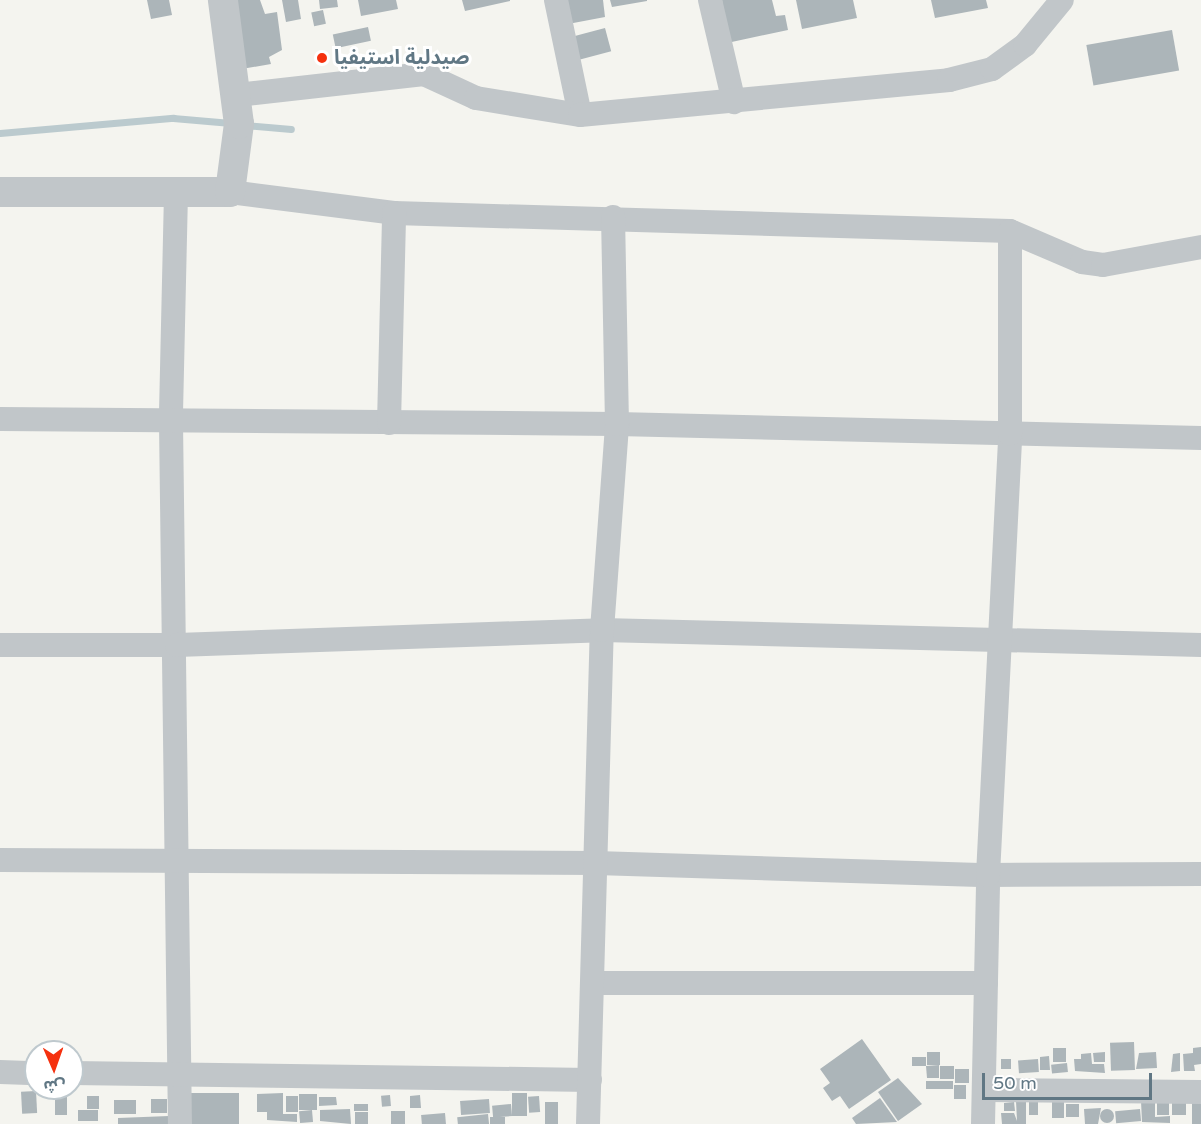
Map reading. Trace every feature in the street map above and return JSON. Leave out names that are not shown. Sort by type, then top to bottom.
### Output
[{"type":"street","points":[[223,0],[237,95],[239,146],[230,192]]},
{"type":"street","points":[[556,0],[580,115]]},
{"type":"street","points":[[710,0],[734,102]]},
{"type":"street","points":[[237,95],[424,74],[476,99],[580,115],[949,80],[992,69],[1025,45],[1062,0]]},
{"type":"street","points":[[0,192],[230,192],[394,213],[613,217],[1010,231],[1082,262],[1103,265],[1201,247]]},
{"type":"street","points":[[176,193],[171,422],[177,645],[176,861],[180,1124]]},
{"type":"street","points":[[389,423],[394,213]]},
{"type":"street","points":[[588,1124],[602,630],[617,424],[613,217]]},
{"type":"street","points":[[983,1124],[988,875],[1010,434],[1010,231]]},
{"type":"street","points":[[0,419],[617,424],[1201,438]]},
{"type":"street","points":[[0,645],[177,645],[602,630],[1201,645]]},
{"type":"street","points":[[0,860],[596,863],[988,875],[1201,874]]},
{"type":"street","points":[[592,983],[986,983]]},
{"type":"street","points":[[0,1072],[24,1072]]},
{"type":"street","points":[[84,1073],[590,1080]]},
{"type":"street","points":[[984,1090],[1201,1092]]},
{"type":"building","points":[[147,0],[169,0],[172,15],[151,19]]},
{"type":"building","points":[[219,0],[260,0],[265,14],[277,12],[282,50],[269,57],[271,64],[230,71]]},
{"type":"building","points":[[282,0],[298,0],[301,19],[286,22]]},
{"type":"building","points":[[319,0],[337,0],[338,7],[320,9]]},
{"type":"building","points":[[358,0],[396,0],[398,9],[361,16]]},
{"type":"building","points":[[462,0],[510,0],[510,1],[465,11]]},
{"type":"building","points":[[563,0],[603,0],[605,17],[568,24]]},
{"type":"building","points":[[610,0],[647,0],[647,1],[612,7]]},
{"type":"building","points":[[722,0],[772,0],[776,16],[785,15],[788,30],[727,43]]},
{"type":"building","points":[[796,0],[853,0],[857,18],[802,29]]},
{"type":"building","points":[[931,0],[986,0],[988,8],[935,18]]},
{"type":"building","points":[[323,10],[326,24],[314,26],[311,12]]},
{"type":"building","points":[[368,27],[371,41],[336,48],[333,34]]},
{"type":"building","points":[[605,28],[611,51],[572,62],[565,39]]},
{"type":"building","points":[[1172,30],[1179,70],[1093,85],[1086,45]]},
{"type":"building","points":[[862,1039],[891,1080],[849,1109],[840,1096],[832,1101],[823,1088],[830,1083],[820,1069]]},
{"type":"building","points":[[1134,1042],[1135,1070],[1111,1071],[1110,1043]]},
{"type":"building","points":[[1201,1047],[1201,1064],[1194,1065],[1195,1071],[1184,1071],[1183,1054],[1193,1053],[1193,1048]]},
{"type":"building","points":[[1053,1048],[1066,1048],[1066,1062],[1053,1062]]},
{"type":"building","points":[[927,1052],[940,1052],[940,1065],[927,1065]]},
{"type":"building","points":[[1105,1052],[1105,1062],[1094,1062],[1093,1053]]},
{"type":"building","points":[[1156,1052],[1157,1068],[1136,1069],[1139,1053]]},
{"type":"building","points":[[1091,1053],[1092,1064],[1104,1064],[1105,1073],[1075,1071],[1074,1059],[1081,1059],[1081,1054]]},
{"type":"building","points":[[1180,1053],[1180,1071],[1171,1072],[1173,1054]]},
{"type":"building","points":[[1049,1056],[1050,1070],[1040,1070],[1040,1057]]},
{"type":"building","points":[[912,1057],[926,1057],[926,1066],[912,1066]]},
{"type":"building","points":[[1001,1059],[1011,1059],[1011,1069],[1001,1069]]},
{"type":"building","points":[[1038,1059],[1039,1072],[1019,1073],[1018,1060]]},
{"type":"building","points":[[1067,1063],[1068,1072],[1052,1074],[1051,1065]]},
{"type":"building","points":[[939,1065],[939,1078],[927,1078],[926,1066]]},
{"type":"building","points":[[940,1066],[954,1066],[954,1079],[940,1079]]},
{"type":"building","points":[[955,1069],[969,1069],[969,1083],[955,1083]]},
{"type":"building","points":[[898,1078],[922,1104],[898,1121],[878,1092]]},
{"type":"building","points":[[926,1081],[953,1081],[953,1089],[926,1089]]},
{"type":"building","points":[[954,1085],[966,1085],[966,1099],[954,1099]]},
{"type":"building","points":[[21,1092],[24,1092],[24,1100],[36,1100],[37,1113],[22,1114]]},
{"type":"building","points":[[189,1093],[239,1093],[239,1124],[189,1124]]},
{"type":"building","points":[[283,1093],[283,1114],[297,1114],[297,1122],[267,1120],[267,1112],[257,1112],[257,1094]]},
{"type":"building","points":[[512,1093],[527,1093],[527,1116],[512,1116]]},
{"type":"building","points":[[299,1094],[317,1094],[317,1110],[299,1110]]},
{"type":"building","points":[[390,1095],[391,1106],[382,1107],[381,1096]]},
{"type":"building","points":[[420,1095],[421,1108],[410,1108],[410,1096]]},
{"type":"building","points":[[87,1096],[99,1096],[99,1109],[87,1109]]},
{"type":"building","points":[[286,1096],[298,1096],[298,1112],[286,1112]]},
{"type":"building","points":[[539,1096],[540,1112],[529,1113],[528,1097]]},
{"type":"building","points":[[319,1097],[336,1097],[337,1105],[319,1106]]},
{"type":"building","points":[[880,1098],[897,1122],[856,1124],[852,1118]]},
{"type":"building","points":[[151,1099],[167,1099],[167,1113],[151,1113]]},
{"type":"building","points":[[489,1099],[490,1113],[461,1115],[460,1101]]},
{"type":"building","points":[[1029,1099],[1038,1099],[1038,1115],[1029,1115]]},
{"type":"building","points":[[1052,1099],[1064,1099],[1064,1118],[1052,1118]]},
{"type":"building","points":[[1157,1099],[1169,1099],[1169,1115],[1157,1115]]},
{"type":"building","points":[[55,1100],[67,1100],[67,1115],[55,1115]]},
{"type":"building","points":[[114,1100],[136,1100],[136,1114],[114,1114]]},
{"type":"building","points":[[1016,1101],[1026,1101],[1026,1124],[1002,1124],[1001,1113],[1014,1113],[1017,1121]]},
{"type":"building","points":[[1141,1101],[1155,1101],[1155,1117],[1170,1116],[1170,1123],[1142,1122]]},
{"type":"building","points":[[545,1102],[558,1102],[558,1124],[545,1124]]},
{"type":"building","points":[[1014,1102],[1015,1111],[1004,1111],[1004,1103]]},
{"type":"building","points":[[1172,1102],[1186,1102],[1186,1115],[1172,1115]]},
{"type":"building","points":[[1192,1103],[1201,1103],[1201,1124],[1192,1124]]},
{"type":"building","points":[[354,1104],[368,1104],[368,1111],[354,1111]]},
{"type":"building","points":[[511,1104],[512,1116],[493,1118],[492,1106]]},
{"type":"building","points":[[1066,1104],[1079,1104],[1079,1117],[1066,1117]]},
{"type":"building","points":[[1101,1108],[1098,1124],[1085,1124],[1084,1109]]},
{"type":"building","points":[[350,1109],[351,1124],[320,1121],[320,1110]]},
{"type":"building","points":[[1104,1109],[1110,1109],[1114,1116],[1110,1123],[1104,1123],[1100,1119],[1100,1113]]},
{"type":"building","points":[[1140,1109],[1141,1121],[1116,1123],[1115,1111]]},
{"type":"building","points":[[78,1110],[98,1110],[98,1121],[78,1121]]},
{"type":"building","points":[[312,1110],[313,1122],[300,1123],[299,1111]]},
{"type":"building","points":[[391,1111],[405,1111],[405,1124],[391,1124]]},
{"type":"building","points":[[355,1112],[368,1112],[368,1124],[355,1124]]},
{"type":"building","points":[[445,1113],[446,1124],[422,1124],[421,1115]]},
{"type":"building","points":[[488,1114],[489,1124],[458,1124],[457,1117]]},
{"type":"building","points":[[169,1116],[170,1124],[118,1124],[118,1118]]},
{"type":"building","points":[[490,1117],[505,1117],[505,1124],[490,1124]]},
{"type":"waterway","points":[[0,133],[173,118],[231,123]]},
{"type":"waterway","points":[[245,125],[291,129]]},
{"type":"place","name":"صيدلية استيفيا","points":[[322,58]]}]
